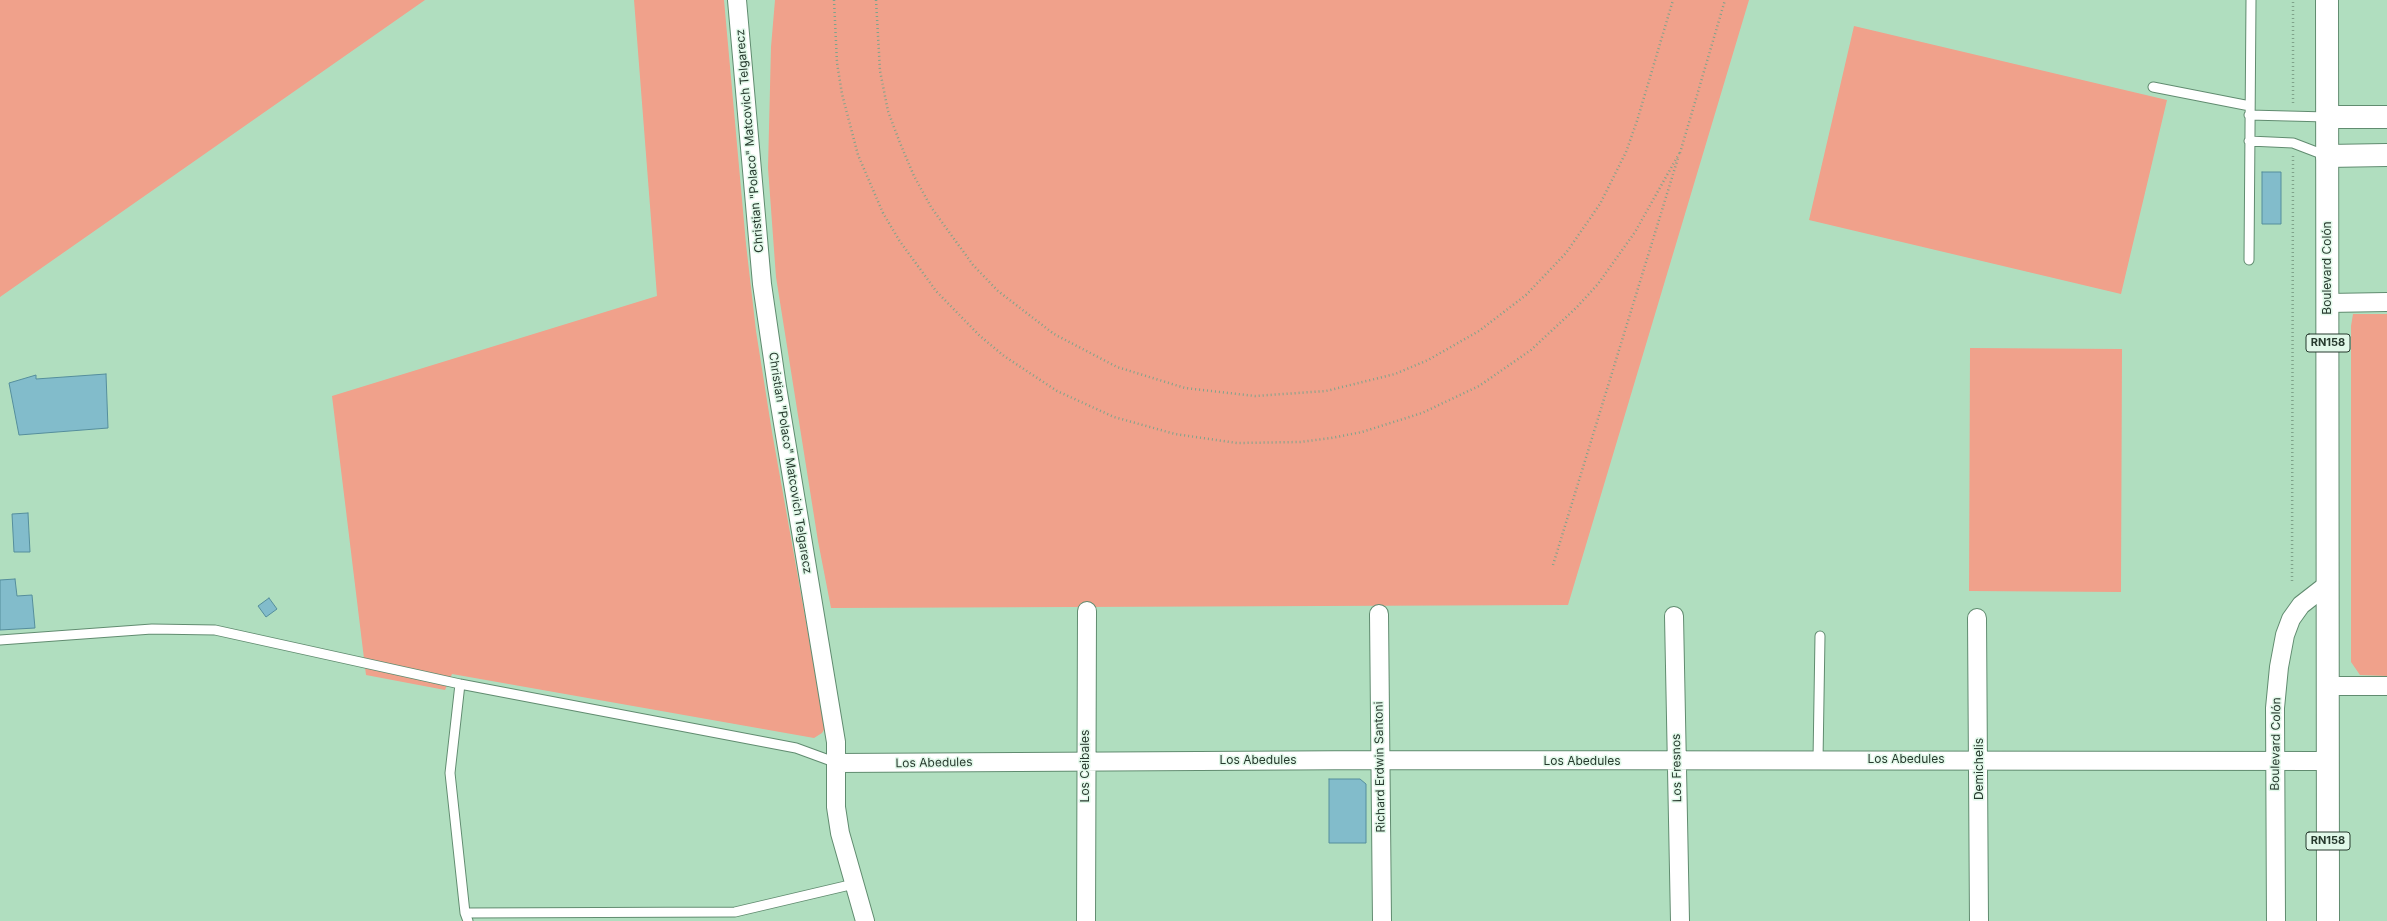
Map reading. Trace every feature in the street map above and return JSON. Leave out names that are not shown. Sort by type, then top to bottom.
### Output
[{"type":"main road","name":"Boulevard Colón","points":[[2327,0],[2328,921]]},
{"type":"main road","points":[[2327,117],[2387,117]]},
{"type":"main road","points":[[2327,156],[2387,156]]},
{"type":"street","name":"Christian \"Polaco\" Matcovich Telgarecz","points":[[737,0],[762,284],[777,387],[836,742],[836,807],[840,833],[865,921]]},
{"type":"street","points":[[2328,303],[2387,302]]},
{"type":"street","name":"Boulevard Colón","points":[[2276,921],[2274,708],[2285,635],[2291,619],[2301,605],[2328,584]]},
{"type":"street","name":"Los Ceibales","points":[[1086,921],[1085,761],[1087,611]]},
{"type":"street","name":"Richard Erdwin Santoni","points":[[1379,614],[1382,921]]},
{"type":"street","name":"Los Fresnos","points":[[1674,616],[1680,921]]},
{"type":"street","name":"Demichelis","points":[[1977,618],[1979,921]]},
{"type":"street","points":[[2328,686],[2387,686]]},
{"type":"street","name":"Los Abedules","points":[[837,763],[1979,759],[2328,761]]},
{"type":"lane","points":[[2249,260],[2249,140],[2252,0]]},
{"type":"lane","points":[[2153,87],[2250,111],[2293,117],[2327,117]]},
{"type":"lane","points":[[2249,140],[2293,143],[2327,156]]},
{"type":"lane","points":[[0,640],[152,629],[215,630],[460,684],[796,748],[837,763]]},
{"type":"lane","points":[[1818,760],[1820,636]]},
{"type":"lane","points":[[460,684],[450,773],[466,917],[735,912],[854,884]]},
{"type":"path","points":[[834,0],[837,63],[845,109],[858,155],[887,220],[916,266],[936,292],[992,346],[1030,375],[1057,391],[1114,417],[1182,436],[1237,443],[1268,444],[1331,438],[1362,432],[1422,413],[1479,386],[1537,345],[1577,308],[1598,284],[1635,232],[1680,152]]},
{"type":"path","points":[[876,0],[880,71],[888,111],[914,176],[931,207],[973,265],[998,291],[1048,330],[1084,352],[1117,367],[1185,388],[1255,396],[1326,391],[1395,374],[1428,360],[1479,331],[1526,295],[1566,253],[1603,198],[1626,152],[1637,121],[1673,0]]},
{"type":"path","points":[[1553,565],[1680,152],[1725,0]]},
{"type":"path","points":[[2293,0],[2293,117]]},
{"type":"path","points":[[2292,581],[2293,143]]},
{"type":"shaded area","points":[[0,0],[425,0],[0,297]]},
{"type":"shaded area","points":[[634,0],[724,0],[746,244],[756,331],[772,432],[825,728],[822,733],[814,738],[452,674],[445,690],[366,675],[332,396],[657,296]]},
{"type":"shaded area","points":[[775,0],[1749,0],[1568,605],[831,608],[818,541],[776,277],[768,168],[771,47]]},
{"type":"shaded area","points":[[1854,26],[2167,100],[2121,294],[1809,220]]},
{"type":"shaded area","points":[[2353,314],[2387,314],[2387,676],[2360,675],[2351,662],[2351,326]]},
{"type":"shaded area","points":[[1970,348],[2122,349],[2121,592],[1969,591]]},
{"type":"building","points":[[2262,172],[2281,172],[2281,224],[2262,224]]},
{"type":"building","points":[[106,374],[108,428],[19,435],[9,383],[36,375],[36,379]]},
{"type":"building","points":[[28,513],[30,552],[14,552],[12,514]]},
{"type":"building","points":[[15,579],[17,596],[32,595],[35,628],[0,630],[0,580]]},
{"type":"building","points":[[269,598],[277,609],[266,617],[258,606]]},
{"type":"building","points":[[1329,779],[1360,779],[1366,784],[1366,843],[1329,843]]}]
